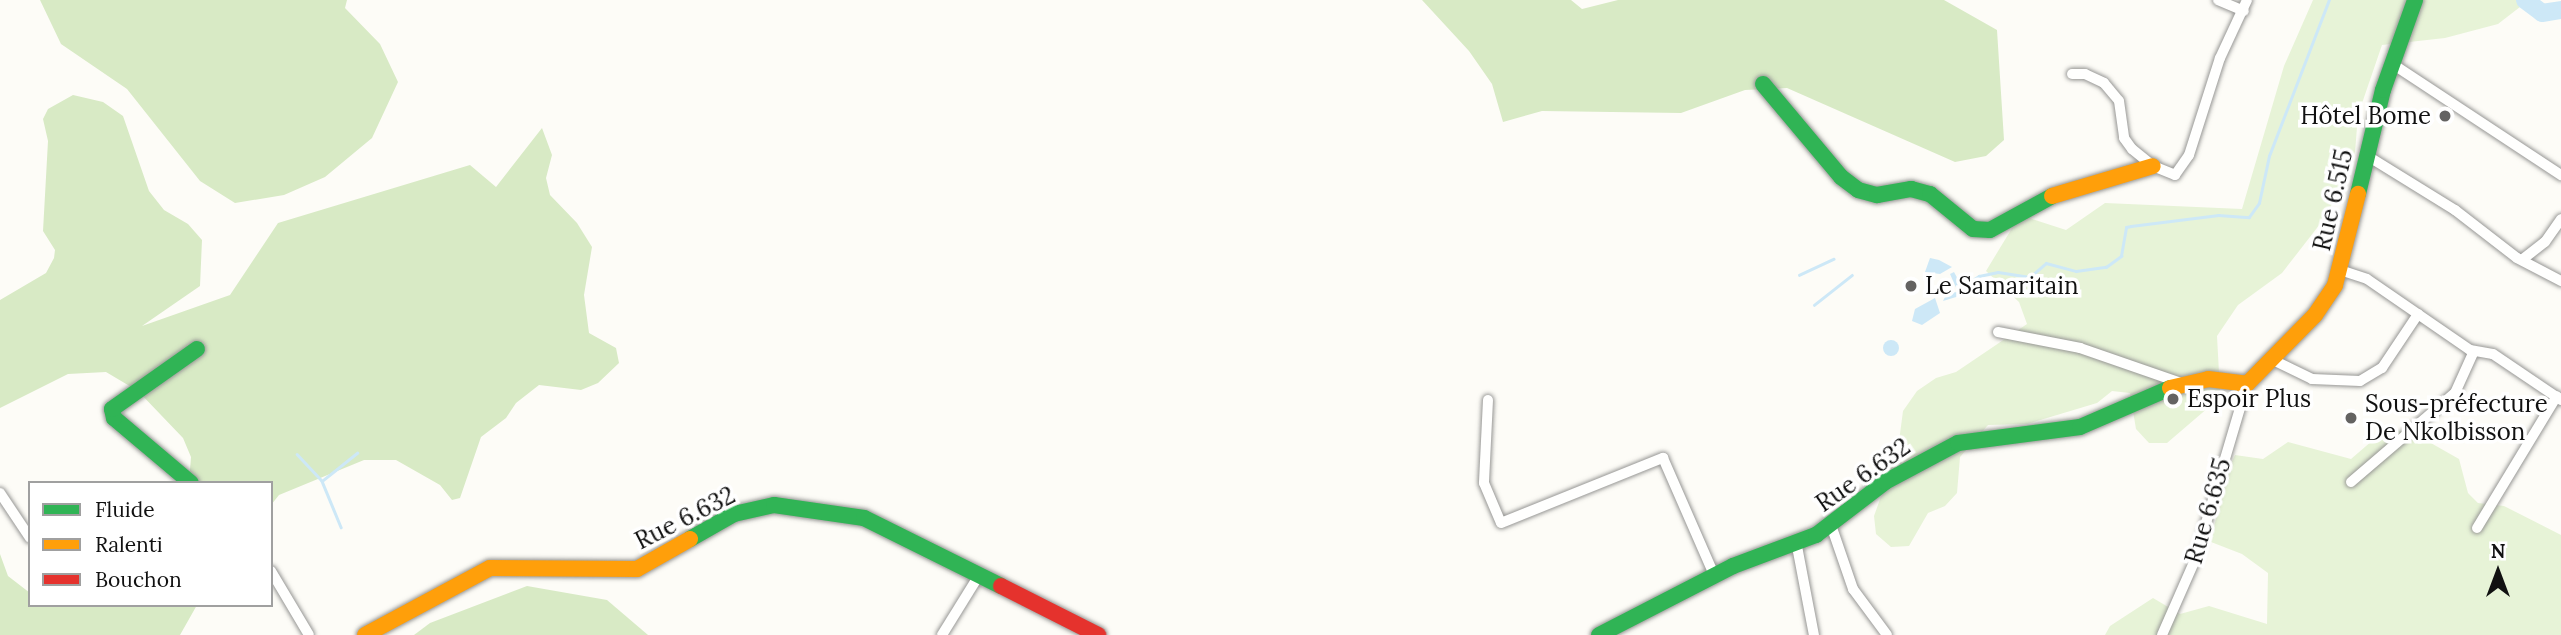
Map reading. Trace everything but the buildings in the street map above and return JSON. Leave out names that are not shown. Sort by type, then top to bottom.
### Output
[{"type":"street","points":[[2072,75],[2104,83],[2119,100],[2124,138],[2153,166],[2175,175],[2189,155],[2220,58],[2245,5],[2218,0]]},
{"type":"street","name":"Rue 6.515","points":[[2247,384],[2315,315],[2340,270],[2366,155],[2391,63],[2415,0]]},
{"type":"street","points":[[2391,63],[2561,175]]},
{"type":"street","points":[[1763,84],[1858,190],[1877,195],[1911,189],[1930,194],[1973,229],[1990,230],[2051,196],[2153,166]]},
{"type":"street","points":[[2366,155],[2455,210],[2523,259],[2561,281]]},
{"type":"street","points":[[2523,259],[2545,242],[2561,219]]},
{"type":"street","points":[[2340,270],[2367,279],[2474,351],[2493,354],[2559,398],[2477,528]]},
{"type":"street","points":[[2273,360],[2312,379],[2360,381],[2382,368],[2418,314]]},
{"type":"street","points":[[1998,332],[2080,348],[2181,383]]},
{"type":"street","points":[[189,481],[114,418],[112,409],[197,349]]},
{"type":"street","points":[[2351,482],[2455,393],[2474,351]]},
{"type":"street","name":"Rue 6.632","points":[[1608,633],[1714,575],[1831,525],[1885,481],[1958,443],[2080,427],[2181,383],[2208,379],[2247,384]]},
{"type":"street","name":"Rue 6.635","points":[[2162,635],[2195,560],[2247,384]]},
{"type":"street","points":[[1488,400],[1483,483],[1501,523],[1663,458],[1714,575]]},
{"type":"street","points":[[0,493],[28,535]]},
{"type":"street","name":"Rue 6.632","points":[[365,635],[490,568],[637,569],[734,514],[775,505],[864,519],[1078,631],[1098,635]]},
{"type":"street","points":[[1831,525],[1853,589],[1887,635]]},
{"type":"street","points":[[1796,541],[1814,635]]},
{"type":"street","points":[[273,575],[309,635]]},
{"type":"street","points":[[942,635],[978,577]]},
{"type":"green space","points":[[40,0],[347,0],[345,8],[380,44],[398,82],[372,138],[325,177],[284,195],[235,203],[200,181],[127,89],[61,44]]},
{"type":"green space","points":[[1422,0],[1571,0],[1582,9],[1618,0],[1944,0],[1997,30],[2004,140],[1986,156],[1955,162],[1787,88],[1745,90],[1681,113],[1542,111],[1503,122],[1492,84],[1469,51]]},
{"type":"green space","points":[[2313,0],[2529,0],[2498,24],[2445,38],[2382,45],[2358,115],[2355,152],[2327,215],[2282,273],[2238,305],[2217,336],[2220,391],[2209,407],[2167,443],[2149,443],[2136,429],[2130,393],[2112,391],[2097,403],[2027,424],[1988,425],[1960,457],[1957,493],[1945,506],[1928,513],[1909,546],[1891,547],[1876,534],[1874,516],[1898,449],[1903,411],[1917,391],[1936,378],[1956,372],[2027,324],[2019,302],[1986,271],[2020,215],[2066,230],[2105,203],[2242,209],[2284,66]]},
{"type":"green space","points":[[73,95],[103,102],[123,116],[149,191],[164,210],[188,224],[202,240],[200,286],[142,326],[230,295],[278,223],[470,165],[496,187],[542,128],[552,155],[546,178],[550,195],[577,223],[592,247],[584,295],[589,333],[616,348],[619,363],[598,383],[581,390],[539,385],[516,403],[506,418],[481,437],[460,498],[452,500],[440,485],[396,460],[364,460],[279,495],[273,502],[273,481],[189,481],[191,457],[183,438],[138,391],[106,372],[68,374],[0,408],[0,300],[46,273],[54,258],[55,250],[43,231],[48,141],[43,119],[48,109]]},
{"type":"green space","points":[[2387,428],[2415,434],[2459,459],[2468,493],[2478,503],[2504,506],[2561,535],[2561,635],[2105,635],[2110,626],[2153,598],[2180,614],[2209,606],[2267,624],[2268,573],[2242,554],[2211,542],[2224,479],[2235,455],[2263,459],[2288,442],[2351,459]]},
{"type":"green space","points":[[0,554],[8,576],[28,591],[28,607],[196,607],[180,635],[0,635]]},
{"type":"green space","points":[[527,586],[607,600],[648,635],[414,635],[430,623]]},
{"type":"water","points":[[1930,258],[1952,267],[1940,274],[1925,272]]},
{"type":"water","points":[[1954,272],[1966,294],[1943,301],[1947,293],[1958,292],[1950,274]]},
{"type":"water","points":[[1935,298],[1940,313],[1922,325],[1912,321],[1915,309]]},
{"type":"water","points":[[1888,340],[1894,340],[1899,348],[1897,354],[1888,356],[1883,351],[1883,345]]},
{"type":"waterway","points":[[1962,287],[1979,276],[1998,272],[2030,277],[2046,263],[2076,271],[2106,267],[2121,256],[2126,227],[2218,215],[2249,217],[2259,203],[2269,156],[2329,0]]},
{"type":"waterway","points":[[2525,0],[2542,13],[2561,10]]},
{"type":"waterway","points":[[1799,275],[1834,259]]},
{"type":"waterway","points":[[1814,305],[1852,275]]},
{"type":"waterway","points":[[322,481],[357,453]]},
{"type":"waterway","points":[[297,454],[322,481],[341,527]]},
{"type":"traffic: fast","points":[[2358,194],[2383,90],[2415,0]]},
{"type":"traffic: fast","points":[[1763,84],[1841,177],[1858,190],[1877,195],[1911,189],[1930,194],[1973,229],[1990,230],[2052,196]]},
{"type":"traffic: fast","points":[[189,481],[114,418],[112,409],[197,349]]},
{"type":"traffic: fast","points":[[1599,635],[1733,566],[1816,535],[1885,482],[1958,443],[2080,427],[2170,388]]},
{"type":"traffic: fast","points":[[690,539],[734,514],[774,505],[864,518],[1001,586]]},
{"type":"traffic: slow","points":[[2052,196],[2153,166]]},
{"type":"traffic: slow","points":[[2170,388],[2208,379],[2247,384],[2315,315],[2335,285],[2358,194]]},
{"type":"traffic: slow","points":[[365,635],[490,568],[637,569],[690,539]]},
{"type":"traffic: jam","points":[[1001,586],[1098,635]]},
{"type":"place","name":"Hôtel Bome","points":[[2445,116]]},
{"type":"place","name":"Le Samaritain","points":[[1911,286]]},
{"type":"place","name":"Espoir Plus","points":[[2173,399]]},
{"type":"place","name":"Sous-préfecture De Nkolbisson","points":[[2351,418]]}]
